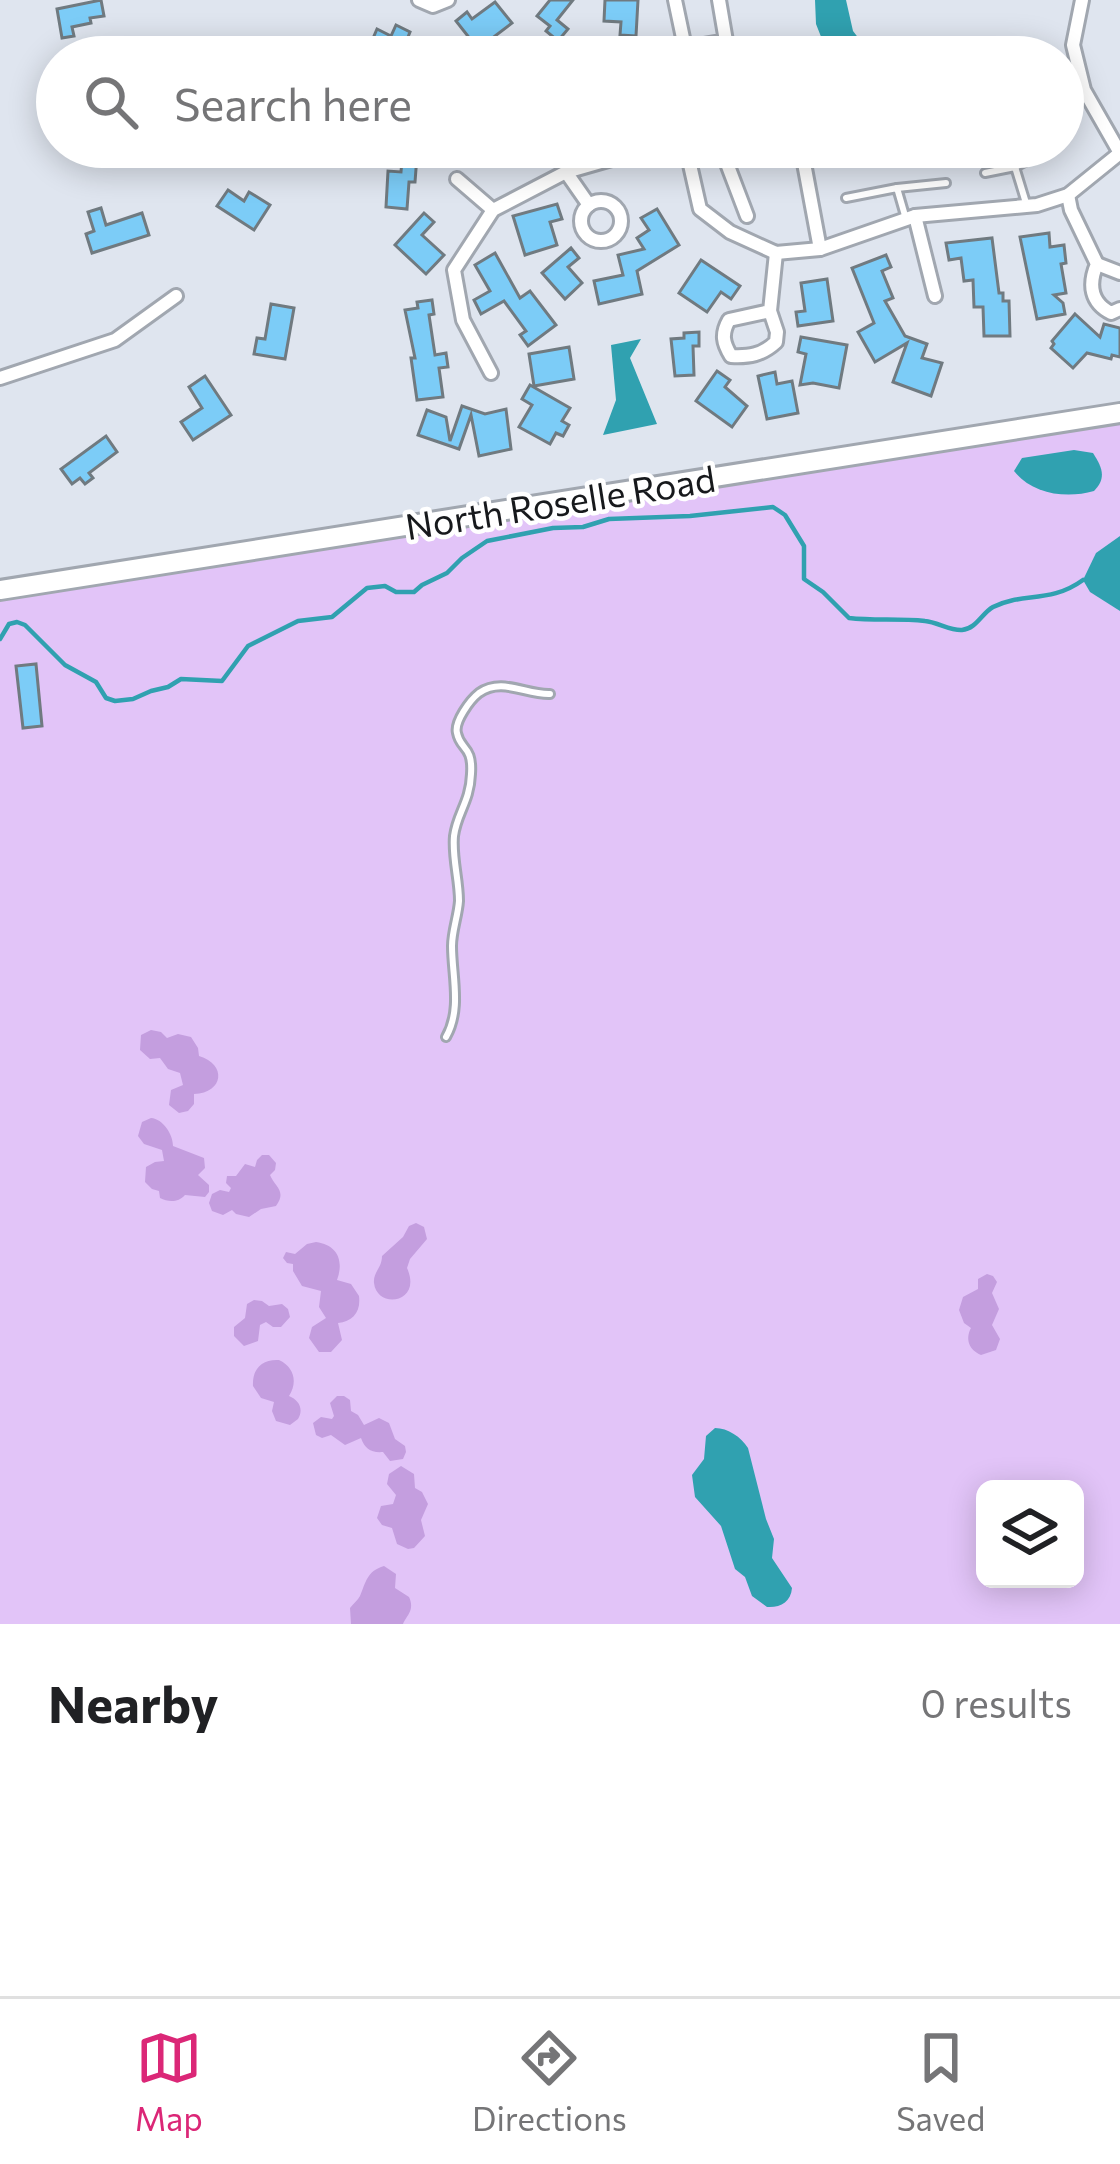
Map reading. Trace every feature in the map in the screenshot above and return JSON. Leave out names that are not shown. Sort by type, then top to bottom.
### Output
[{"type":"main road","name":"North Roselle Road","points":[[0,590],[1120,412]]},
{"type":"street","points":[[419,0],[433,6],[448,0]]},
{"type":"street","points":[[675,0],[683,36]]},
{"type":"street","points":[[718,0],[725,36]]},
{"type":"street","points":[[1075,36],[1082,0]]},
{"type":"street","points":[[690,168],[700,209],[730,232],[776,254],[820,248],[910,218],[1027,206],[1068,195],[1120,153],[1084,91]]},
{"type":"street","points":[[491,373],[463,320],[454,270],[494,210],[577,168]]},
{"type":"street","points":[[733,168],[747,216]]},
{"type":"street","points":[[805,168],[820,248]]},
{"type":"street","points":[[566,172],[589,206]]},
{"type":"street","points":[[458,179],[494,210]]},
{"type":"street","points":[[1068,195],[1097,264],[1120,273]]},
{"type":"street","points":[[910,218],[935,296]]},
{"type":"street","points":[[770,311],[728,320],[723,343],[730,356],[749,357],[776,343],[770,311],[776,254]]},
{"type":"street","points":[[1097,264],[1094,297],[1099,307],[1111,313],[1120,309]]},
{"type":"street","points":[[0,378],[116,340],[176,296]]},
{"type":"lane","points":[[986,173],[1010,168]]},
{"type":"lane","points":[[1015,168],[1027,206]]},
{"type":"lane","points":[[846,198],[946,182]]},
{"type":"lane","points":[[897,188],[910,218]]},
{"type":"lane","points":[[446,1037],[454,1016],[452,944],[459,899],[454,839],[469,798],[472,757],[457,727],[485,690],[508,686],[550,694]]},
{"type":"shaded area","points":[[1120,424],[1120,1624],[0,1624],[0,601]]},
{"type":"shaded area","points":[[151,1030],[167,1038],[191,1037],[199,1056],[218,1071],[216,1084],[194,1094],[188,1111],[179,1113],[169,1105],[171,1090],[183,1085],[180,1073],[140,1050],[141,1035]]},
{"type":"shaded area","points":[[151,1118],[167,1128],[173,1146],[204,1158],[205,1168],[198,1175],[209,1185],[205,1197],[166,1200],[145,1182],[146,1167],[164,1161],[162,1150],[144,1144],[138,1136],[142,1122]]},
{"type":"shaded area","points":[[262,1155],[276,1163],[270,1175],[280,1193],[276,1206],[249,1217],[232,1210],[223,1215],[212,1211],[212,1194],[231,1188],[227,1176],[236,1176],[245,1164],[255,1167]]},
{"type":"shaded area","points":[[416,1223],[424,1227],[427,1239],[410,1259],[409,1289],[398,1299],[383,1297],[374,1283],[382,1256]]},
{"type":"shaded area","points":[[316,1242],[334,1250],[340,1266],[337,1280],[351,1284],[359,1296],[355,1315],[338,1323],[342,1340],[331,1352],[319,1352],[309,1338],[312,1327],[326,1318],[319,1307],[321,1291],[302,1286],[293,1264],[283,1258],[286,1252],[295,1254]]},
{"type":"shaded area","points":[[987,1274],[997,1282],[992,1293],[999,1309],[992,1325],[1000,1339],[996,1350],[981,1355],[969,1344],[971,1328],[959,1310],[963,1297],[978,1289],[978,1279]]},
{"type":"shaded area","points":[[254,1300],[269,1306],[282,1304],[290,1317],[281,1327],[260,1325],[258,1341],[244,1346],[234,1336],[234,1327]]},
{"type":"shaded area","points":[[279,1360],[291,1371],[294,1380],[289,1396],[300,1408],[298,1419],[290,1425],[276,1421],[274,1402],[261,1398],[253,1386],[259,1366]]},
{"type":"shaded area","points":[[337,1396],[350,1400],[351,1411],[364,1425],[379,1418],[389,1423],[395,1439],[405,1446],[403,1459],[390,1461],[383,1452],[369,1450],[361,1438],[345,1445],[331,1435],[316,1435],[313,1423],[321,1417],[332,1419],[330,1403]]},
{"type":"shaded area","points":[[401,1466],[414,1474],[415,1488],[428,1504],[421,1520],[425,1536],[408,1549],[397,1544],[392,1528],[377,1518],[381,1506],[393,1504],[396,1495],[387,1484],[389,1474]]},
{"type":"shaded area","points":[[384,1566],[396,1574],[395,1588],[409,1597],[411,1605],[403,1624],[351,1624],[350,1608],[371,1574]]},
{"type":"water","points":[[815,0],[846,0],[857,36],[821,36]]},
{"type":"water","points":[[641,339],[630,358],[657,424],[603,435],[616,400],[611,345]]},
{"type":"water","points":[[1074,450],[1093,453],[1099,463],[1102,477],[1094,491],[1050,493],[1030,485],[1014,471],[1022,458]]},
{"type":"water","points":[[1120,536],[1120,611],[1090,592],[1083,580],[1096,553]]},
{"type":"water","points":[[715,1428],[734,1434],[748,1448],[774,1539],[772,1558],[792,1588],[780,1605],[767,1607],[752,1596],[745,1577],[735,1569],[721,1526],[695,1497],[692,1475],[704,1459],[706,1436]]},
{"type":"building","points":[[101,0],[104,16],[72,27],[74,36],[62,36],[57,9]]},
{"type":"building","points":[[550,0],[573,0],[557,20],[568,29],[562,36],[552,36],[546,31],[550,26],[537,16]]},
{"type":"building","points":[[605,0],[638,0],[636,36],[620,35],[621,22],[604,21]]},
{"type":"building","points":[[495,2],[512,23],[495,36],[468,36],[456,21],[467,12],[472,19]]},
{"type":"building","points":[[396,25],[410,32],[408,36],[391,36]]},
{"type":"building","points":[[401,168],[416,168],[415,182],[409,182],[407,209],[386,207],[388,171],[401,172]]},
{"type":"building","points":[[228,190],[244,201],[249,192],[270,205],[254,230],[217,206]]},
{"type":"building","points":[[557,204],[562,219],[550,222],[557,245],[525,255],[513,216]]},
{"type":"building","points":[[101,208],[106,225],[142,213],[149,235],[92,253],[86,234],[94,231],[88,212]]},
{"type":"building","points":[[657,209],[679,245],[637,271],[642,294],[599,304],[594,281],[623,275],[618,255],[644,249],[637,238],[649,230],[641,218]]},
{"type":"building","points":[[424,213],[434,222],[422,235],[444,255],[426,274],[395,245]]},
{"type":"building","points":[[1049,233],[1050,247],[1064,245],[1066,263],[1061,264],[1066,293],[1054,295],[1063,303],[1065,314],[1037,319],[1020,237]]},
{"type":"building","points":[[992,238],[999,293],[1003,301],[1009,301],[1010,336],[984,336],[983,307],[974,307],[973,280],[964,281],[961,258],[949,260],[946,243]]},
{"type":"building","points":[[571,248],[579,258],[568,267],[582,283],[565,299],[542,273]]},
{"type":"building","points":[[495,253],[520,298],[530,291],[556,325],[528,346],[520,335],[526,331],[504,301],[481,314],[474,300],[490,291],[475,265]]},
{"type":"building","points":[[886,255],[891,267],[882,271],[893,298],[885,301],[905,336],[927,344],[922,358],[942,363],[931,396],[893,382],[907,343],[875,362],[858,332],[874,323],[852,268]]},
{"type":"building","points":[[701,260],[740,286],[731,299],[721,292],[707,312],[679,293]]},
{"type":"building","points":[[827,279],[833,321],[798,326],[796,312],[805,311],[801,283]]},
{"type":"building","points":[[432,300],[434,314],[429,315],[435,355],[446,353],[448,367],[439,368],[443,397],[417,400],[405,310]]},
{"type":"building","points":[[271,304],[294,308],[285,359],[254,354],[257,338],[265,339]]},
{"type":"building","points":[[1075,314],[1100,337],[1104,324],[1120,328],[1120,357],[1087,353],[1073,368],[1051,348]]},
{"type":"building","points":[[699,332],[699,346],[693,346],[694,375],[675,376],[671,339]]},
{"type":"building","points":[[801,337],[847,345],[839,388],[800,385],[806,354],[798,352]]},
{"type":"building","points":[[569,347],[574,379],[534,386],[529,354]]},
{"type":"building","points":[[717,371],[730,380],[725,387],[747,406],[732,427],[696,401]]},
{"type":"building","points":[[775,372],[777,384],[792,381],[798,413],[767,419],[758,376]]},
{"type":"building","points":[[205,376],[231,415],[193,440],[181,422],[202,408],[189,387]]},
{"type":"building","points":[[530,385],[570,408],[562,421],[569,425],[563,436],[556,433],[550,444],[519,427],[532,405],[522,399]]},
{"type":"building","points":[[462,406],[485,414],[506,409],[511,449],[479,456],[471,415],[459,449],[418,435],[427,410],[446,417],[450,441]]},
{"type":"building","points":[[106,436],[117,452],[89,473],[93,478],[85,484],[80,478],[72,484],[61,469]]},
{"type":"building","points":[[36,664],[42,726],[23,728],[16,666]]},
{"type":"waterway","points":[[0,639],[9,624],[25,625],[65,665],[96,682],[106,698],[133,699],[181,679],[222,681],[248,646],[298,621],[332,617],[367,588],[414,592],[487,541],[609,519],[773,507],[785,515],[804,546],[804,579],[849,618],[925,621],[962,630],[1004,603],[1059,592],[1083,580]]}]
